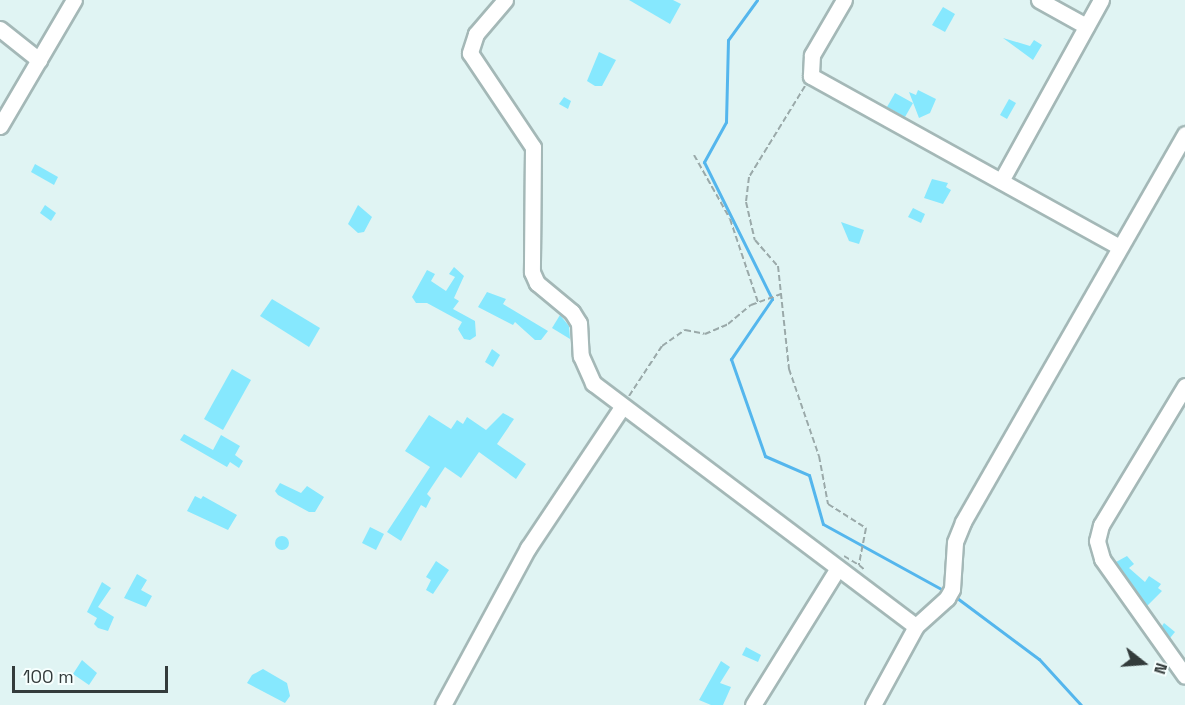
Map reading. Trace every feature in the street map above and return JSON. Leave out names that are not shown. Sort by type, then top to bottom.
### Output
[{"type":"street","points":[[0,126],[74,0]]},
{"type":"street","points":[[505,0],[476,34],[470,53],[535,153],[532,272],[537,283],[572,312],[579,323],[585,372],[622,407],[916,626]]},
{"type":"street","points":[[844,0],[812,55],[811,76],[1118,246]]},
{"type":"street","points":[[1039,0],[1086,26]]},
{"type":"street","points":[[1000,181],[1101,0]]},
{"type":"street","points":[[0,29],[39,60]]},
{"type":"street","points":[[873,705],[916,626],[947,598],[952,589],[955,543],[963,522],[1118,246],[1185,134]]},
{"type":"street","points":[[1185,386],[1101,525],[1097,541],[1102,559],[1185,676]]},
{"type":"street","points":[[443,705],[528,548],[622,407]]},
{"type":"street","points":[[753,705],[838,568]]},
{"type":"path","points":[[811,76],[749,177],[746,202],[755,240],[778,266],[789,369],[819,456],[828,504],[866,528],[859,565],[867,573]]},
{"type":"path","points":[[694,155],[730,219],[758,302]]},
{"type":"path","points":[[622,407],[662,346],[686,330],[705,334],[758,302],[781,294]]},
{"type":"building","points":[[629,0],[673,0],[681,4],[670,24]]},
{"type":"building","points":[[943,7],[955,14],[945,32],[932,25]]},
{"type":"building","points":[[1003,38],[1030,46],[1034,40],[1042,45],[1033,60]]},
{"type":"building","points":[[599,52],[616,60],[602,86],[595,86],[587,81]]},
{"type":"building","points":[[918,90],[936,99],[930,113],[919,118],[909,92],[916,95]]},
{"type":"building","points":[[895,93],[913,103],[905,117],[887,107]]},
{"type":"building","points":[[564,97],[571,101],[568,109],[559,104]]},
{"type":"building","points":[[1009,99],[1016,103],[1007,119],[1000,115]]},
{"type":"building","points":[[35,164],[58,177],[54,185],[31,172]]},
{"type":"building","points":[[932,179],[948,183],[946,187],[951,190],[943,204],[924,198]]},
{"type":"building","points":[[45,205],[56,213],[51,221],[40,213]]},
{"type":"building","points":[[358,205],[372,217],[364,232],[358,233],[348,224]]},
{"type":"building","points":[[913,208],[925,214],[921,223],[908,217]]},
{"type":"building","points":[[841,222],[864,230],[859,244],[849,241]]},
{"type":"building","points":[[454,267],[464,276],[454,298],[459,301],[453,309],[475,321],[476,336],[470,340],[464,339],[458,329],[462,322],[427,303],[416,303],[412,297],[427,270],[435,274],[431,281],[446,291],[455,277],[449,274]]},
{"type":"building","points":[[487,292],[506,299],[503,304],[548,331],[541,340],[535,340],[515,322],[513,325],[478,307]]},
{"type":"building","points":[[272,299],[320,328],[309,347],[260,316]]},
{"type":"building","points":[[560,315],[569,326],[570,339],[552,328]]},
{"type":"building","points":[[492,349],[500,355],[493,367],[485,362]]},
{"type":"building","points":[[232,369],[251,380],[223,430],[204,419]]},
{"type":"building","points":[[503,413],[514,419],[497,444],[526,464],[516,479],[479,452],[461,478],[445,467],[427,494],[431,498],[426,508],[421,505],[401,541],[387,532],[430,467],[405,451],[429,415],[451,429],[457,420],[463,424],[467,417],[486,430]]},
{"type":"building","points":[[184,434],[213,450],[221,435],[240,446],[235,455],[243,461],[239,468],[230,462],[227,467],[180,440]]},
{"type":"building","points":[[280,483],[301,493],[307,486],[324,497],[315,512],[309,512],[278,495],[275,491]]},
{"type":"building","points":[[195,496],[201,499],[203,496],[237,515],[228,530],[187,511]]},
{"type":"building","points":[[370,527],[384,534],[376,550],[362,543]]},
{"type":"building","points":[[279,536],[285,536],[289,543],[285,550],[279,550],[275,546],[275,540]]},
{"type":"building","points":[[1127,556],[1134,564],[1129,568],[1145,582],[1149,576],[1161,584],[1158,588],[1162,591],[1147,606],[1116,562]]},
{"type":"building","points":[[436,561],[449,570],[433,594],[426,590],[431,580],[426,577]]},
{"type":"building","points":[[137,574],[147,580],[141,590],[152,596],[146,607],[124,598]]},
{"type":"building","points":[[102,582],[111,588],[98,607],[114,617],[108,631],[98,628],[94,624],[97,618],[87,612]]},
{"type":"building","points":[[1164,623],[1175,632],[1170,638],[1162,626]]},
{"type":"building","points":[[746,647],[761,655],[758,662],[742,655]]},
{"type":"building","points":[[82,660],[97,673],[89,685],[73,674]]},
{"type":"building","points":[[721,661],[730,667],[720,683],[731,687],[723,705],[711,705],[699,700]]},
{"type":"building","points":[[263,669],[287,683],[290,696],[285,703],[247,683],[252,675]]},
{"type":"waterway","points":[[757,0],[728,40],[726,122],[704,162],[772,299],[731,359],[765,456],[809,475],[823,524],[945,591]]},
{"type":"waterway","points":[[953,595],[1039,659],[1081,705]]}]
